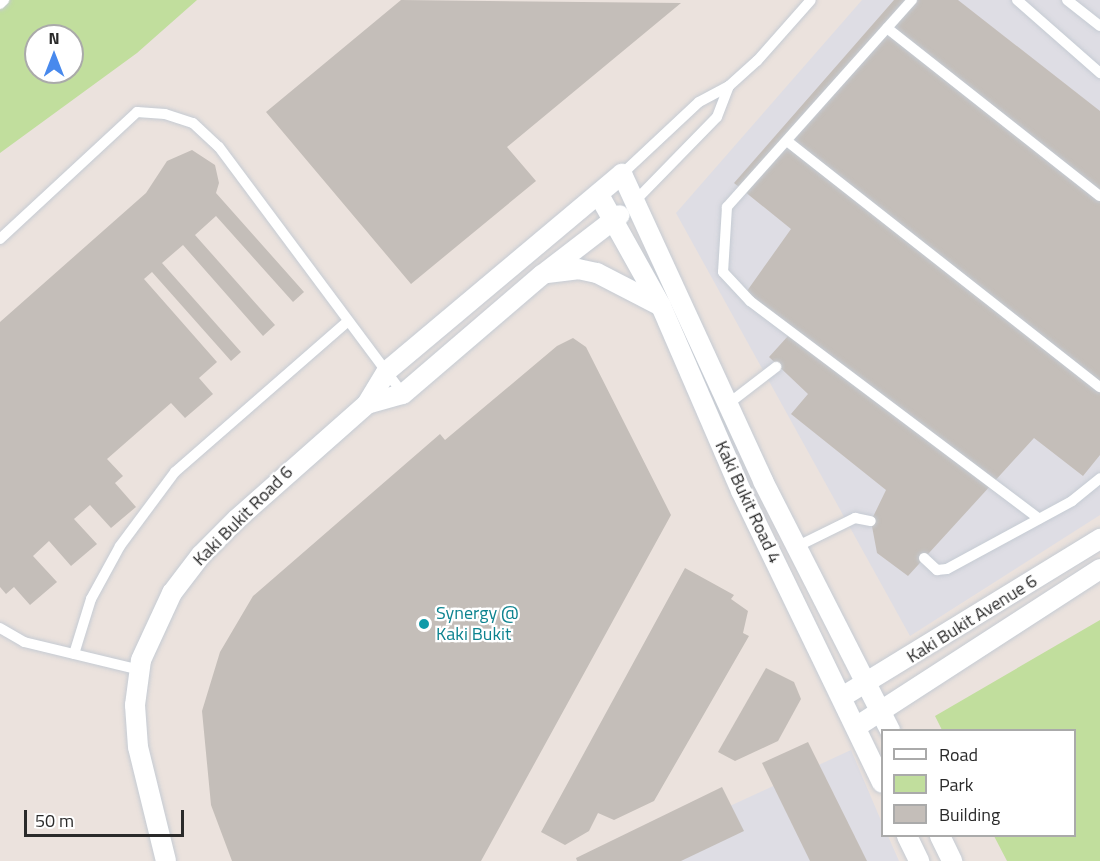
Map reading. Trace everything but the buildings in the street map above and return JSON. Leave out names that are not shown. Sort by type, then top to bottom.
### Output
[{"type":"street","points":[[598,195],[622,174]]},
{"type":"street","name":"Kaki Bukit Road 4","points":[[622,174],[728,404],[890,729]]},
{"type":"street","name":"Kaki Bukit Road 4","points":[[598,195],[612,223],[662,306],[741,491],[881,781]]},
{"type":"street","name":"Kaki Bukit Road 6","points":[[166,861],[138,747],[135,705],[140,670],[172,593],[201,555],[301,459],[368,404],[387,371],[598,195]]},
{"type":"street","points":[[612,223],[635,201]]},
{"type":"street","name":"Kaki Bukit Road 6","points":[[368,404],[403,394],[542,274],[612,223]]},
{"type":"street","points":[[542,274],[578,269],[597,273],[662,306]]},
{"type":"street","name":"Kaki Bukit Avenue 6","points":[[842,697],[868,684],[1100,539]]},
{"type":"street","name":"Kaki Bukit Avenue 6","points":[[856,727],[1100,569]]},
{"type":"street","points":[[907,837],[919,861]]},
{"type":"street","points":[[940,837],[951,860]]},
{"type":"lane","points":[[0,4],[4,0]]},
{"type":"lane","points":[[622,174],[699,102],[729,87],[789,28],[811,0]]},
{"type":"lane","points":[[912,0],[727,207],[723,272],[750,301],[1039,519]]},
{"type":"lane","points":[[1017,0],[1100,73]]},
{"type":"lane","points":[[1067,0],[1100,26]]},
{"type":"lane","points":[[887,28],[1100,196]]},
{"type":"lane","points":[[635,201],[717,117],[729,87]]},
{"type":"lane","points":[[0,239],[137,112],[165,114],[193,123],[219,147],[347,322],[403,394]]},
{"type":"lane","points":[[787,141],[1100,387]]},
{"type":"lane","points":[[74,654],[91,599],[111,564],[175,472],[347,322]]},
{"type":"lane","points":[[728,404],[776,367]]},
{"type":"lane","points":[[924,558],[937,570],[947,569],[1072,501],[1100,478]]},
{"type":"lane","points":[[798,546],[855,518],[872,521]]},
{"type":"lane","points":[[0,628],[24,642],[140,670]]},
{"type":"shaded area","points":[[862,0],[1100,0],[1100,515],[910,636],[676,213]]},
{"type":"shaded area","points":[[851,750],[881,821],[881,837],[888,837],[899,861],[611,861]]},
{"type":"green space","points":[[0,0],[197,0],[137,53],[0,153]]},
{"type":"green space","points":[[1100,620],[1100,861],[1007,861],[995,837],[1076,837],[1076,729],[942,729],[935,716]]},
{"type":"place","name":"Synergy @ Kaki Bukit","points":[[424,624]]}]
